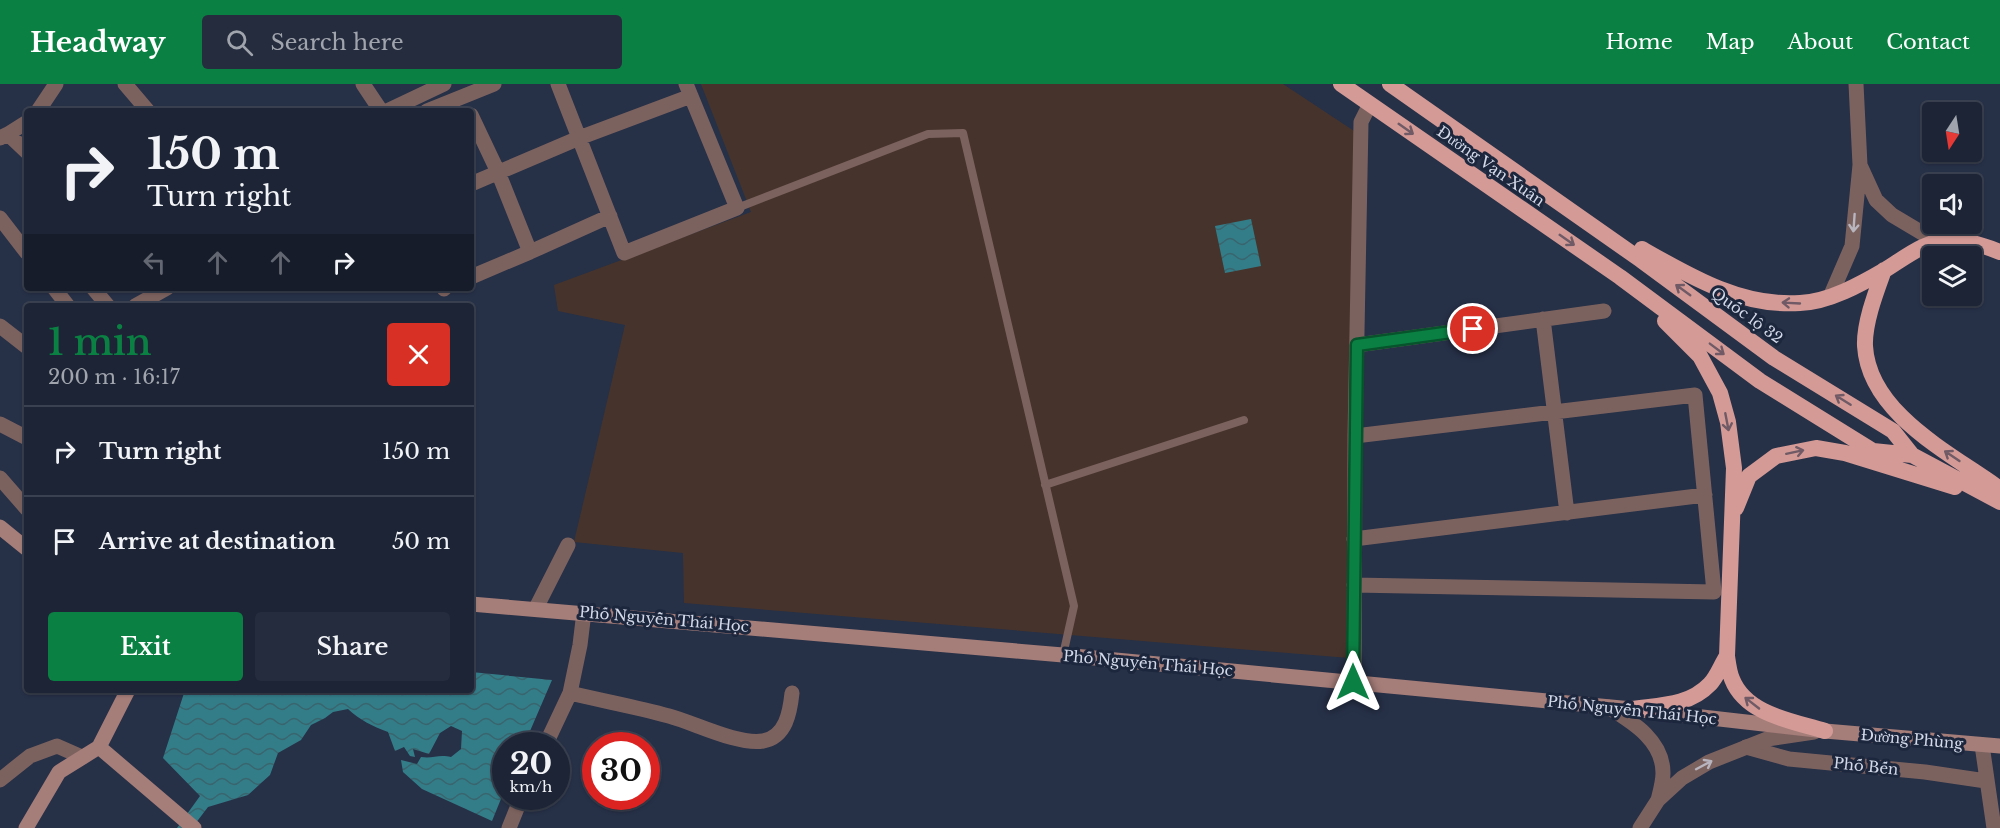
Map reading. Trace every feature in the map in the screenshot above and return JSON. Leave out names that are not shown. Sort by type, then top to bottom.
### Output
[{"type":"highway","name":"Đường Vạn Xuân","points":[[1341,84],[1620,277]]},
{"type":"highway","name":"Đường Vạn Xuân","points":[[1390,84],[1560,203]]},
{"type":"highway","points":[[1560,203],[1674,268],[1721,291],[1764,302],[1801,303],[1830,297],[1884,270],[1918,248],[1950,240],[1984,245],[2000,252]]},
{"type":"highway","name":"Quốc lộ 32","points":[[1560,203],[1774,358],[1893,431],[1912,455]]},
{"type":"highway","points":[[1884,270],[1875,294],[1865,346],[1872,375],[1887,401],[1917,432],[2000,489]]},
{"type":"highway","points":[[1620,277],[1700,356],[1720,393],[1728,422],[1734,468],[1727,656],[1732,681],[1749,704],[1771,715],[1825,731]]},
{"type":"highway","name":"Quốc lộ 32","points":[[1620,277],[1760,381],[1853,440],[1873,451],[1912,455],[2000,503]]},
{"type":"highway","points":[[1731,520],[1749,476],[1776,456],[1816,448],[1845,453],[1908,471],[2000,503]]},
{"type":"highway","points":[[1632,709],[1682,702],[1696,695],[1711,683],[1727,656]]},
{"type":"main road","points":[[0,527],[24,547]]},
{"type":"main road","name":"Phố Nguyễn Thái Học","points":[[474,604],[584,612],[1353,682],[1632,709],[1825,731]]},
{"type":"main road","points":[[26,828],[59,772],[99,747],[126,693]]},
{"type":"main road","name":"Đường Phùng","points":[[1825,731],[1994,748]]},
{"type":"main road","points":[[99,747],[194,828]]},
{"type":"street","points":[[40,108],[56,84]]},
{"type":"street","points":[[125,84],[145,108]]},
{"type":"street","points":[[363,84],[379,108]]},
{"type":"street","points":[[393,108],[444,84]]},
{"type":"street","points":[[434,108],[494,84]]},
{"type":"street","points":[[474,183],[579,138],[688,90],[737,208],[624,253],[610,216],[579,138],[558,84]]},
{"type":"street","points":[[1830,297],[1852,246],[1860,165],[1856,84]]},
{"type":"street","points":[[462,96],[468,108]]},
{"type":"street","points":[[1353,682],[1361,122],[1370,104]]},
{"type":"street","points":[[474,121],[498,172],[530,252]]},
{"type":"street","points":[[24,124],[4,136],[24,150]]},
{"type":"street","points":[[1860,165],[1876,200],[1892,215],[1940,243]]},
{"type":"street","points":[[474,276],[610,216]]},
{"type":"street","points":[[0,218],[24,249]]},
{"type":"street","points":[[56,291],[66,303]]},
{"type":"street","points":[[96,291],[106,303]]},
{"type":"street","points":[[140,303],[162,291]]},
{"type":"street","points":[[1357,345],[1604,311]]},
{"type":"street","points":[[1543,319],[1567,513]]},
{"type":"street","points":[[0,326],[24,345]]},
{"type":"street","points":[[1354,585],[1714,592],[1695,395],[1355,436]]},
{"type":"street","points":[[0,424],[24,436]]},
{"type":"street","points":[[0,478],[24,506]]},
{"type":"street","points":[[1354,539],[1705,495]]},
{"type":"street","points":[[536,608],[568,545]]},
{"type":"street","points":[[552,732],[570,693],[584,612]]},
{"type":"street","points":[[570,693],[665,715],[734,738],[763,741],[782,729],[789,715],[792,693]]},
{"type":"street","points":[[1608,707],[1633,722],[1655,744],[1663,773],[1658,801]]},
{"type":"street","points":[[1640,828],[1658,801],[1682,778],[1709,762],[1767,739],[1825,731]]},
{"type":"street","points":[[0,780],[30,756],[57,746],[82,758]]},
{"type":"street","name":"Phố Bến","points":[[1746,747],[1789,759],[1925,772],[1986,782]]},
{"type":"street","points":[[1994,748],[1986,782],[1994,828]]},
{"type":"street","points":[[509,828],[516,810]]},
{"type":"lane","points":[[737,208],[928,134],[963,133],[1074,606],[1063,655]]},
{"type":"lane","points":[[1045,485],[1244,420]]},
{"type":"shaded area","points":[[701,84],[1283,84],[1354,131],[1349,658],[684,603],[683,553],[574,542],[625,325],[558,311],[554,285],[751,212]]},
{"type":"water","points":[[1251,219],[1261,266],[1225,273],[1215,226]]},
{"type":"water","points":[[474,672],[552,680],[530,732],[492,732],[492,810],[496,810],[492,821],[422,789],[403,772],[401,760],[417,764],[421,757],[451,757],[461,749],[462,731],[451,726],[440,733],[429,754],[413,749],[415,757],[410,756],[404,747],[395,751],[388,732],[366,722],[348,709],[333,712],[311,725],[301,740],[278,753],[270,775],[248,795],[208,807],[192,828],[177,828],[200,796],[163,758],[184,693],[474,693]]},
{"type":"route","points":[[1353,682],[1357,345],[1473,329]]}]
